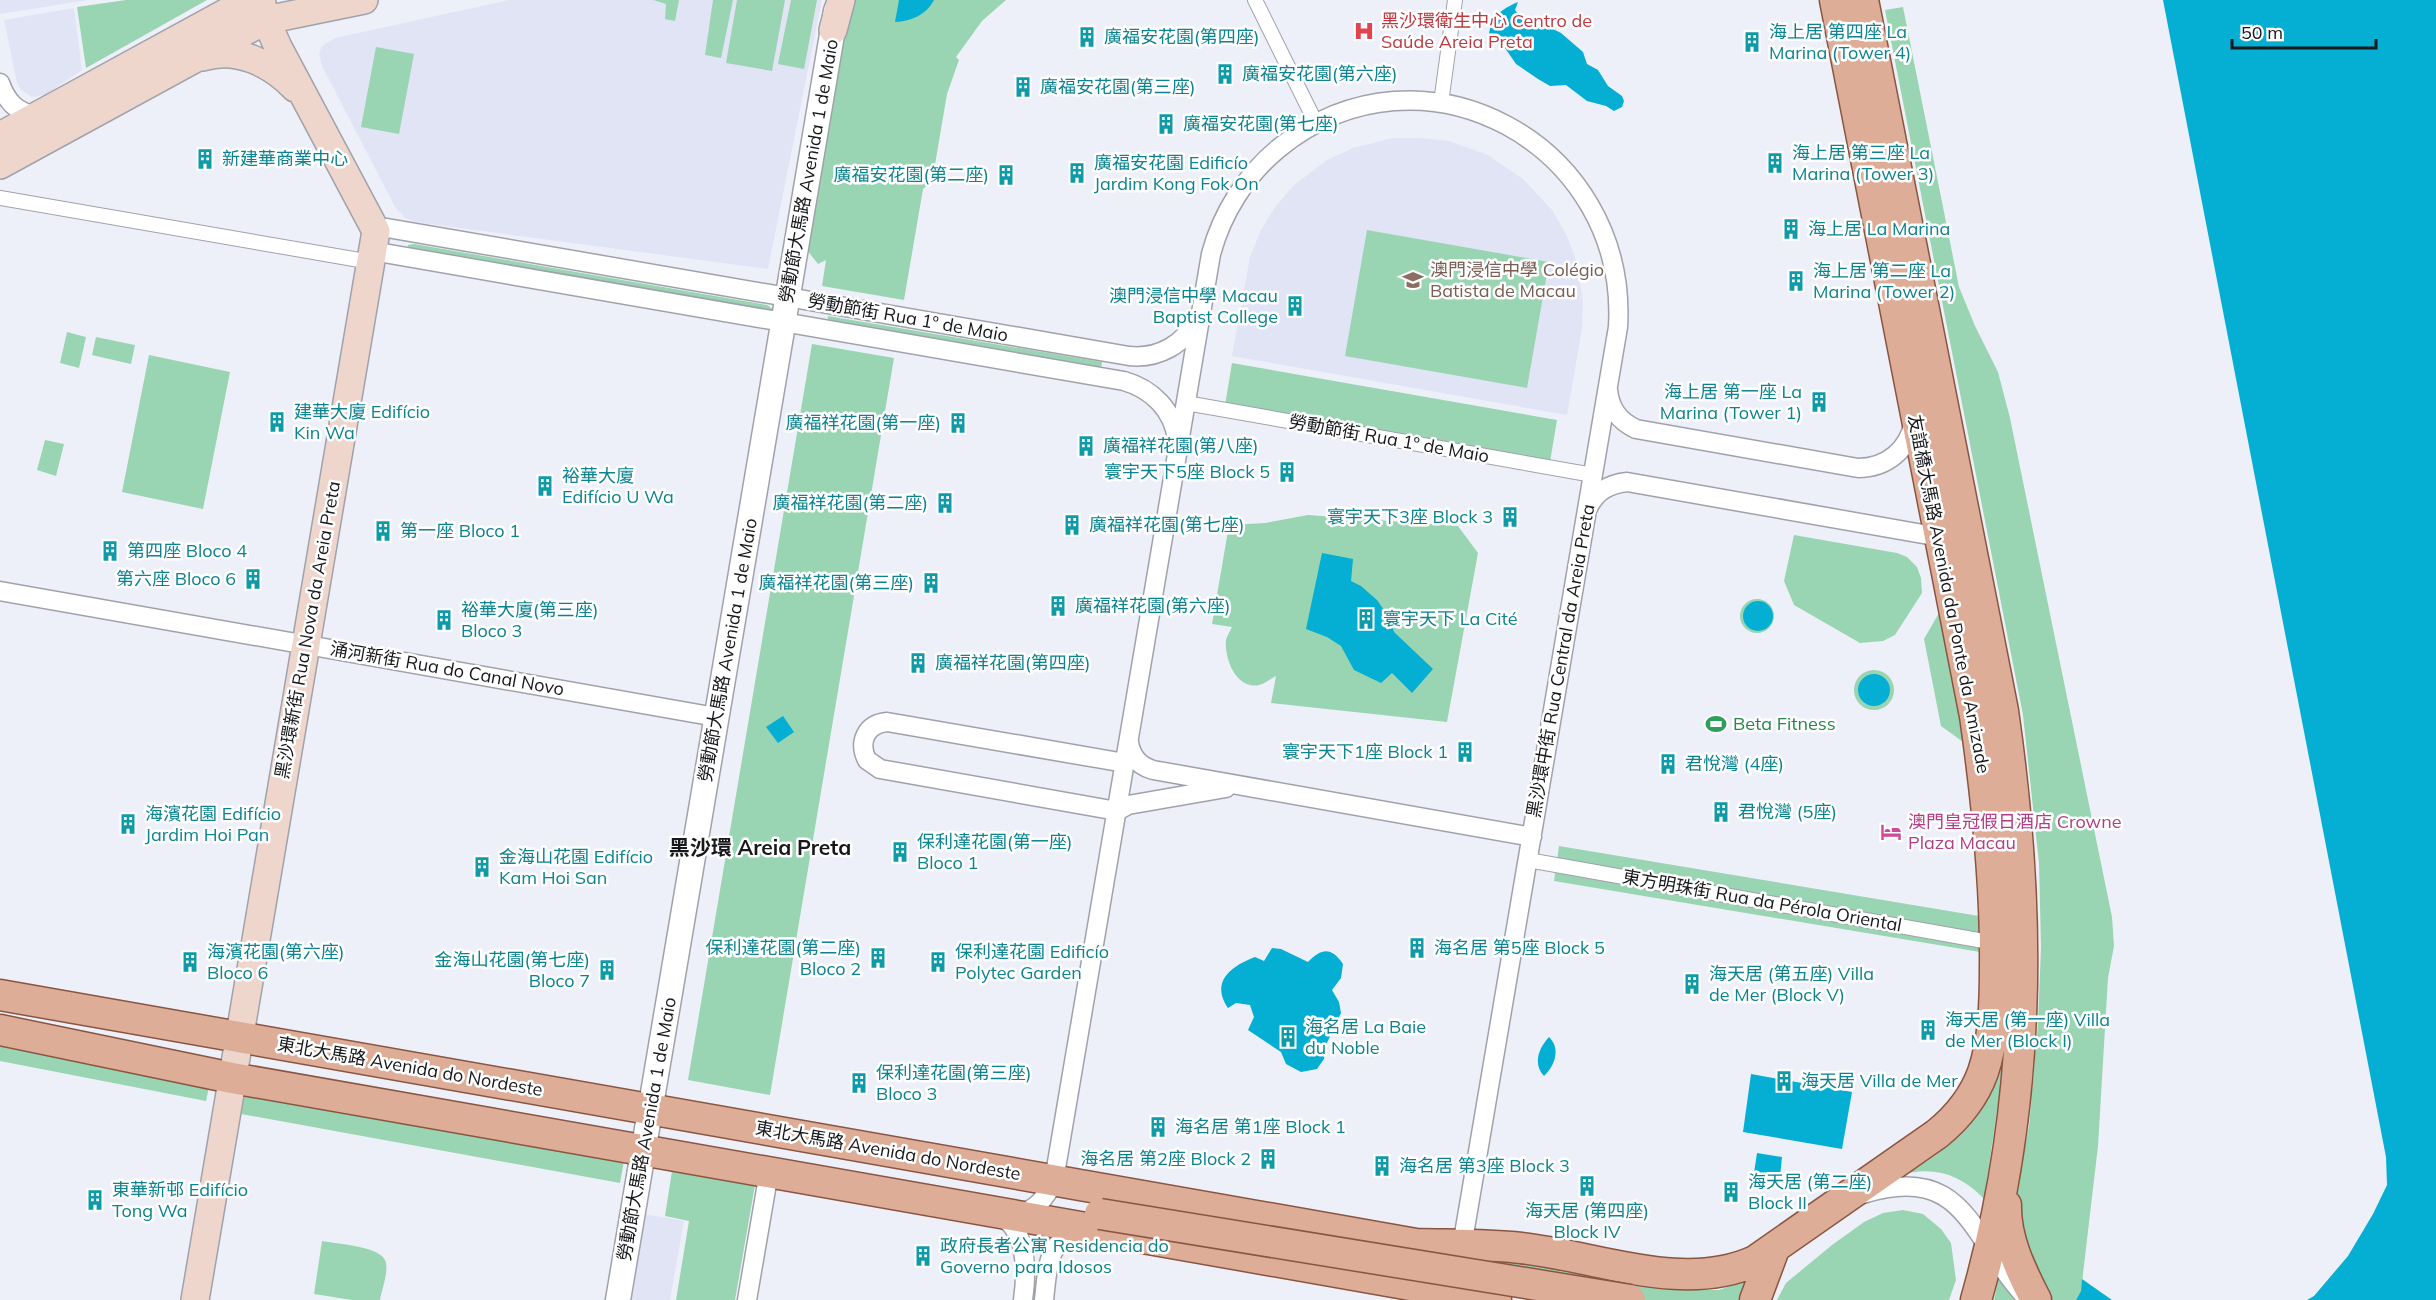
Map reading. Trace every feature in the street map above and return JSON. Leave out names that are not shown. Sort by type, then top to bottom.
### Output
[{"type":"main road","points":[[0,136],[259,6],[364,0]]},
{"type":"main road","points":[[833,0],[833,30]]},
{"type":"main road","points":[[833,30],[839,0]]},
{"type":"main road","name":"友誼橋大馬路 Avenida da Ponte da Amizade","points":[[1774,1249],[1946,1127],[1961,1110],[1974,1092],[1983,1072],[1995,995],[1990,828],[1975,716],[1835,0]]},
{"type":"main road","name":"友誼橋大馬路 Avenida da Ponte da Amizade","points":[[1863,0],[2003,711],[2018,836],[2024,938],[2020,1053],[2006,1166],[1976,1300]]},
{"type":"main road","points":[[0,165],[191,61],[259,6]]},
{"type":"main road","points":[[259,6],[303,95],[373,248]]},
{"type":"main road","points":[[191,61],[218,54],[251,58],[287,80],[303,95]]},
{"type":"main road","name":"黑沙環新街 Rua Nova da Areia Preta","points":[[195,1300],[373,248]]},
{"type":"main road","name":"東北大馬路 Avenida do Nordeste","points":[[0,995],[1416,1244],[1521,1248],[1690,1276],[1712,1275],[1734,1270],[1774,1249]]},
{"type":"main road","points":[[0,1030],[232,1078],[1002,1213],[1093,1221],[1630,1300]]},
{"type":"main road","points":[[2006,1166],[2008,1227],[2021,1272],[2036,1300]]},
{"type":"main road","points":[[1054,1180],[1062,1193],[1073,1203],[1086,1210],[1093,1221],[1416,1292],[1490,1299]]},
{"type":"main road","points":[[1755,1300],[1774,1249]]},
{"type":"street","points":[[1255,0],[1316,123]]},
{"type":"street","points":[[1441,103],[1455,0]]},
{"type":"street","name":"勞動節大馬路 Avenida 1 de Maio","points":[[618,1300],[833,30]]},
{"type":"street","points":[[0,83],[5,97],[14,107],[25,114],[37,116]]},
{"type":"street","name":"黑沙環中街 Rua Central da Areia Preta","points":[[1002,1213],[1029,1211],[1042,1201],[1054,1180],[1212,249],[1232,203],[1253,174],[1288,141],[1316,123],[1347,111],[1380,103],[1413,100],[1441,103],[1462,107],[1494,118],[1537,143],[1573,180],[1602,227],[1611,254],[1617,287],[1618,327],[1460,1260],[1464,1276],[1473,1289],[1490,1299]]},
{"type":"street","points":[[0,198],[373,248]]},
{"type":"street","name":"勞動節街 Rua 1º de Maio","points":[[1177,456],[1174,425],[1167,411],[1156,398],[1134,384],[373,248],[387,228],[1141,357],[1169,349],[1183,339],[1194,326],[1203,302]]},
{"type":"street","points":[[1103,378],[1111,375],[1116,368],[1115,360],[1107,352]]},
{"type":"street","points":[[1608,386],[1609,399],[1614,412],[1636,429],[1857,468],[1880,464],[1899,452],[1913,427],[1914,404]]},
{"type":"street","name":"勞動節街 Rua 1º de Maio","points":[[1186,403],[1593,475]]},
{"type":"street","points":[[1586,512],[1601,490],[1614,484],[1627,482],[1940,537]]},
{"type":"street","name":"涌河新街 Rua do Canal Novo","points":[[0,591],[716,717]]},
{"type":"street","points":[[1125,763],[887,722],[873,726],[863,742],[867,760],[880,769],[1117,811],[1128,805],[1240,785]]},
{"type":"street","points":[[1128,741],[1133,757],[1149,769],[1532,837]]},
{"type":"street","name":"東方明珠街 Rua da Pérola Oriental","points":[[1528,860],[1995,943]]},
{"type":"street","points":[[747,1300],[769,1172]]},
{"type":"street","points":[[1842,1201],[1891,1186],[1909,1185],[1928,1189],[1950,1199],[2027,1300]]},
{"type":"street","points":[[1416,1244],[1432,1243],[1447,1236],[1459,1225],[1469,1203]]},
{"type":"street","points":[[1002,1213],[1021,1245],[1026,1272],[1023,1300]]},
{"type":"street","points":[[1044,1300],[1050,1256],[1056,1244],[1064,1236],[1093,1221]]},
{"type":"shaded area","points":[[0,0],[89,0],[0,14]]},
{"type":"shaded area","points":[[509,0],[822,0],[768,269],[415,222],[405,218],[395,207],[322,66],[319,53],[322,46],[335,38]]},
{"type":"shaded area","points":[[74,8],[82,70],[45,95],[32,97],[21,90],[17,83],[4,20]]},
{"type":"shaded area","name":"澳門浸信中學 Colégio Batista de Macau","points":[[1393,138],[1449,141],[1488,155],[1523,179],[1552,210],[1566,234],[1576,260],[1583,301],[1582,329],[1567,415],[1232,356],[1250,257],[1261,230],[1275,207],[1294,185],[1327,160],[1353,148]]},
{"type":"shaded area","points":[[645,1214],[684,1221],[670,1300],[631,1300]]},
{"type":"green space","points":[[126,0],[207,0],[86,68],[77,7]]},
{"type":"green space","points":[[653,0],[679,0],[675,21],[665,19],[666,4]]},
{"type":"green space","points":[[713,0],[733,0],[721,58],[705,55]]},
{"type":"green space","points":[[737,0],[785,0],[772,71],[726,63]]},
{"type":"green space","points":[[791,0],[817,0],[804,69],[778,64]]},
{"type":"green space","points":[[850,0],[1006,0],[982,21],[956,57],[959,60],[947,94],[932,182],[923,189],[904,300],[822,286],[826,260],[818,264],[803,245]]},
{"type":"green space","points":[[1903,7],[1959,287],[1998,372],[2010,418],[2112,917],[2114,946],[2108,978],[2098,1146],[2081,1291],[2076,1300],[1994,1300],[2029,1126],[2038,1024],[2041,947],[2039,863],[2023,715],[1885,10]]},
{"type":"green space","points":[[376,47],[414,54],[399,134],[361,127]]},
{"type":"green space","points":[[1367,230],[1549,262],[1527,388],[1345,356]]},
{"type":"green space","points":[[414,244],[767,305],[774,310],[772,313],[408,249],[408,245]]},
{"type":"green space","points":[[828,316],[1102,362],[1101,370],[827,324]]},
{"type":"green space","points":[[67,332],[86,337],[79,368],[60,363]]},
{"type":"green space","points":[[96,337],[135,345],[131,364],[92,355]]},
{"type":"green space","points":[[812,344],[894,358],[770,1095],[688,1080]]},
{"type":"green space","points":[[149,355],[230,372],[203,509],[122,492]]},
{"type":"green space","points":[[1232,363],[1557,420],[1550,462],[1225,405]]},
{"type":"green space","points":[[45,440],[64,444],[56,476],[37,470]]},
{"type":"green space","points":[[1308,515],[1458,526],[1478,553],[1447,722],[1271,703],[1276,676],[1261,684],[1251,685],[1244,683],[1233,671],[1226,647],[1226,638],[1232,627],[1212,624],[1229,525],[1265,523]]},
{"type":"green space","points":[[1794,535],[1897,553],[1907,557],[1917,567],[1921,578],[1922,593],[1895,635],[1883,641],[1860,643],[1794,605],[1784,581]]},
{"type":"green space","points":[[1757,599],[1769,604],[1774,616],[1769,628],[1757,633],[1745,628],[1740,616],[1745,604]]},
{"type":"green space","points":[[1947,599],[1977,752],[1941,726],[1924,639]]},
{"type":"green space","points":[[1874,670],[1882,671],[1888,676],[1893,682],[1893,698],[1888,704],[1882,709],[1874,710],[1866,709],[1860,704],[1855,698],[1854,690],[1855,682],[1860,676],[1866,671]]},
{"type":"green space","points":[[1559,846],[1991,918],[1986,953],[1554,881]]},
{"type":"green space","points":[[0,1041],[211,1078],[206,1101],[0,1061]]},
{"type":"green space","points":[[2006,1050],[2015,1067],[1998,1104],[1984,1199],[1968,1185],[1950,1176],[1930,1171],[1909,1173],[1945,1149],[1972,1123],[1992,1091]]},
{"type":"green space","points":[[246,1086],[625,1155],[620,1183],[241,1114]]},
{"type":"green space","points":[[672,1171],[755,1185],[735,1300],[676,1300],[689,1221],[665,1216]]},
{"type":"green space","points":[[1903,1210],[1923,1214],[1941,1229],[1951,1243],[1956,1280],[1949,1300],[1777,1300],[1786,1283],[1864,1222],[1883,1213]]},
{"type":"green space","points":[[322,1241],[369,1249],[383,1257],[386,1272],[380,1300],[352,1300],[314,1294]]},
{"type":"green space","points":[[1483,1250],[1700,1290],[1719,1290],[1752,1278],[1742,1300],[1583,1300],[1471,1263]]},
{"type":"water","points":[[899,0],[934,0],[927,10],[918,16],[895,22]]},
{"type":"water","points":[[2163,0],[2436,0],[2436,1300],[2307,1300],[2314,1296],[2348,1256],[2373,1214],[2387,1185],[2386,1157]]},
{"type":"water","points":[[1518,2],[1515,10],[1520,17],[1529,17],[1561,33],[1583,52],[1587,64],[1598,70],[1608,86],[1622,96],[1624,101],[1622,107],[1614,111],[1606,106],[1587,101],[1566,85],[1550,86],[1516,64],[1503,45],[1495,42],[1488,46],[1490,30],[1495,18],[1504,9]]},
{"type":"water","points":[[1322,553],[1353,559],[1351,581],[1361,586],[1377,600],[1388,616],[1394,632],[1433,669],[1412,693],[1392,673],[1381,683],[1354,670],[1341,646],[1327,637],[1306,629]]},
{"type":"water","points":[[1758,601],[1764,602],[1772,610],[1772,622],[1764,630],[1758,631],[1752,630],[1744,622],[1743,616],[1744,610],[1752,602]]},
{"type":"water","points":[[1874,674],[1886,678],[1890,690],[1886,702],[1874,706],[1862,702],[1858,690],[1862,678]]},
{"type":"water","points":[[783,716],[794,732],[778,743],[766,727]]},
{"type":"water","points":[[1272,948],[1281,949],[1308,962],[1326,951],[1339,958],[1343,964],[1341,978],[1332,990],[1339,1002],[1341,1013],[1326,1045],[1324,1059],[1317,1069],[1301,1072],[1286,1064],[1281,1052],[1248,1030],[1254,1017],[1250,1005],[1236,1003],[1228,1008],[1223,999],[1222,983],[1231,970],[1255,957],[1264,961]]},
{"type":"water","points":[[1549,1037],[1553,1041],[1556,1052],[1554,1062],[1544,1076],[1539,1067],[1538,1056]]},
{"type":"water","points":[[1751,1074],[1852,1092],[1842,1149],[1743,1132]]},
{"type":"water","points":[[1757,1153],[1782,1157],[1780,1177],[1754,1173]]},
{"type":"water","points":[[2082,1279],[2112,1300],[2076,1300],[2081,1291]]},
{"type":"place","name":"黑沙環衛生中心 Centro de Saúde Areia Preta","points":[[1364,31]]},
{"type":"place","name":"廣福安花園(第四座)","points":[[1087,37]]},
{"type":"place","name":"海上居 第四座 La Marina (Tower 4)","points":[[1752,42]]},
{"type":"place","name":"廣福安花園(第六座)","points":[[1225,74]]},
{"type":"place","name":"廣福安花園(第三座)","points":[[1023,87]]},
{"type":"place","name":"廣福安花園(第七座)","points":[[1166,124]]},
{"type":"place","name":"新建華商業中心","points":[[205,159]]},
{"type":"place","name":"海上居 第三座 La Marina (Tower 3)","points":[[1775,163]]},
{"type":"place","name":"廣福安花園 Edificío Jardim Kong Fok On","points":[[1077,173]]},
{"type":"place","name":"廣福安花園(第二座)","points":[[1006,175]]},
{"type":"place","name":"海上居 La Marina","points":[[1791,229]]},
{"type":"place","name":"澳門浸信中學 Colégio Batista de Macau","points":[[1413,280]]},
{"type":"place","name":"海上居 第二座 La Marina (Tower 2)","points":[[1796,281]]},
{"type":"place","name":"澳門浸信中學 Macau Baptist College","points":[[1295,306]]},
{"type":"place","name":"海上居 第一座 La Marina (Tower 1)","points":[[1819,402]]},
{"type":"place","name":"建華大廈 Edifício Kin Wa","points":[[277,422]]},
{"type":"place","name":"廣福祥花園(第一座)","points":[[958,423]]},
{"type":"place","name":"廣福祥花園(第八座)","points":[[1086,446]]},
{"type":"place","name":"寰宇天下5座 Block 5","points":[[1287,472]]},
{"type":"place","name":"裕華大廈 Edifício U Wa","points":[[545,486]]},
{"type":"place","name":"廣福祥花園(第二座)","points":[[945,503]]},
{"type":"place","name":"寰宇天下3座 Block 3","points":[[1510,517]]},
{"type":"place","name":"廣福祥花園(第七座)","points":[[1072,525]]},
{"type":"place","name":"第一座 Bloco 1","points":[[383,531]]},
{"type":"place","name":"第四座 Bloco 4","points":[[110,551]]},
{"type":"place","name":"第六座 Bloco 6","points":[[253,579]]},
{"type":"place","name":"廣福祥花園(第三座)","points":[[931,583]]},
{"type":"place","name":"廣福祥花園(第六座)","points":[[1058,606]]},
{"type":"place","name":"寰宇天下 La Cité","points":[[1366,619]]},
{"type":"place","name":"裕華大廈(第三座) Bloco 3","points":[[444,620]]},
{"type":"place","name":"廣福祥花園(第四座)","points":[[918,663]]},
{"type":"place","name":"Beta Fitness","points":[[1716,724]]},
{"type":"place","name":"寰宇天下1座 Block 1","points":[[1465,752]]},
{"type":"place","name":"君悅灣 (4座)","points":[[1668,764]]},
{"type":"place","name":"君悅灣 (5座)","points":[[1721,812]]},
{"type":"place","name":"海濱花園 Edifício Jardim Hoi Pan","points":[[128,824]]},
{"type":"place","name":"澳門皇冠假日酒店 Crowne Plaza Macau","points":[[1891,832]]},
{"type":"place","name":"保利達花園(第一座) Bloco 1","points":[[900,852]]},
{"type":"place","name":"金海山花園 Edifício Kam Hoi San","points":[[482,867]]},
{"type":"place","name":"海名居 第5座 Block 5","points":[[1417,948]]},
{"type":"place","name":"保利達花園(第二座) Bloco 2","points":[[878,958]]},
{"type":"place","name":"海濱花園(第六座) Bloco 6","points":[[190,962]]},
{"type":"place","name":"保利達花園 Edificío Polytec Garden","points":[[938,962]]},
{"type":"place","name":"金海山花園(第七座) Bloco 7","points":[[607,970]]},
{"type":"place","name":"海天居 (第五座) Villa de Mer (Block V)","points":[[1692,984]]},
{"type":"place","name":"海天居 (第一座) Villa de Mer (Block I)","points":[[1928,1030]]},
{"type":"place","name":"海名居 La Baie du Noble","points":[[1288,1037]]},
{"type":"place","name":"海天居 Villa de Mer","points":[[1784,1081]]},
{"type":"place","name":"保利達花園(第三座) Bloco 3","points":[[859,1083]]},
{"type":"place","name":"海名居 第1座 Block 1","points":[[1158,1127]]},
{"type":"place","name":"海名居 第2座 Block 2","points":[[1268,1159]]},
{"type":"place","name":"海名居 第3座 Block 3","points":[[1382,1166]]},
{"type":"place","name":"海天居 (第四座) Block IV","points":[[1587,1186]]},
{"type":"place","name":"海天居 (第二座) Block II","points":[[1731,1192]]},
{"type":"place","name":"東華新邨 Edifício Tong Wa","points":[[95,1200]]},
{"type":"place","name":"政府長者公寓 Residencia do Governo para Idosos","points":[[923,1256]]},
{"type":"district","name":"黑沙環 Areia Preta","points":[[760,848]]}]
